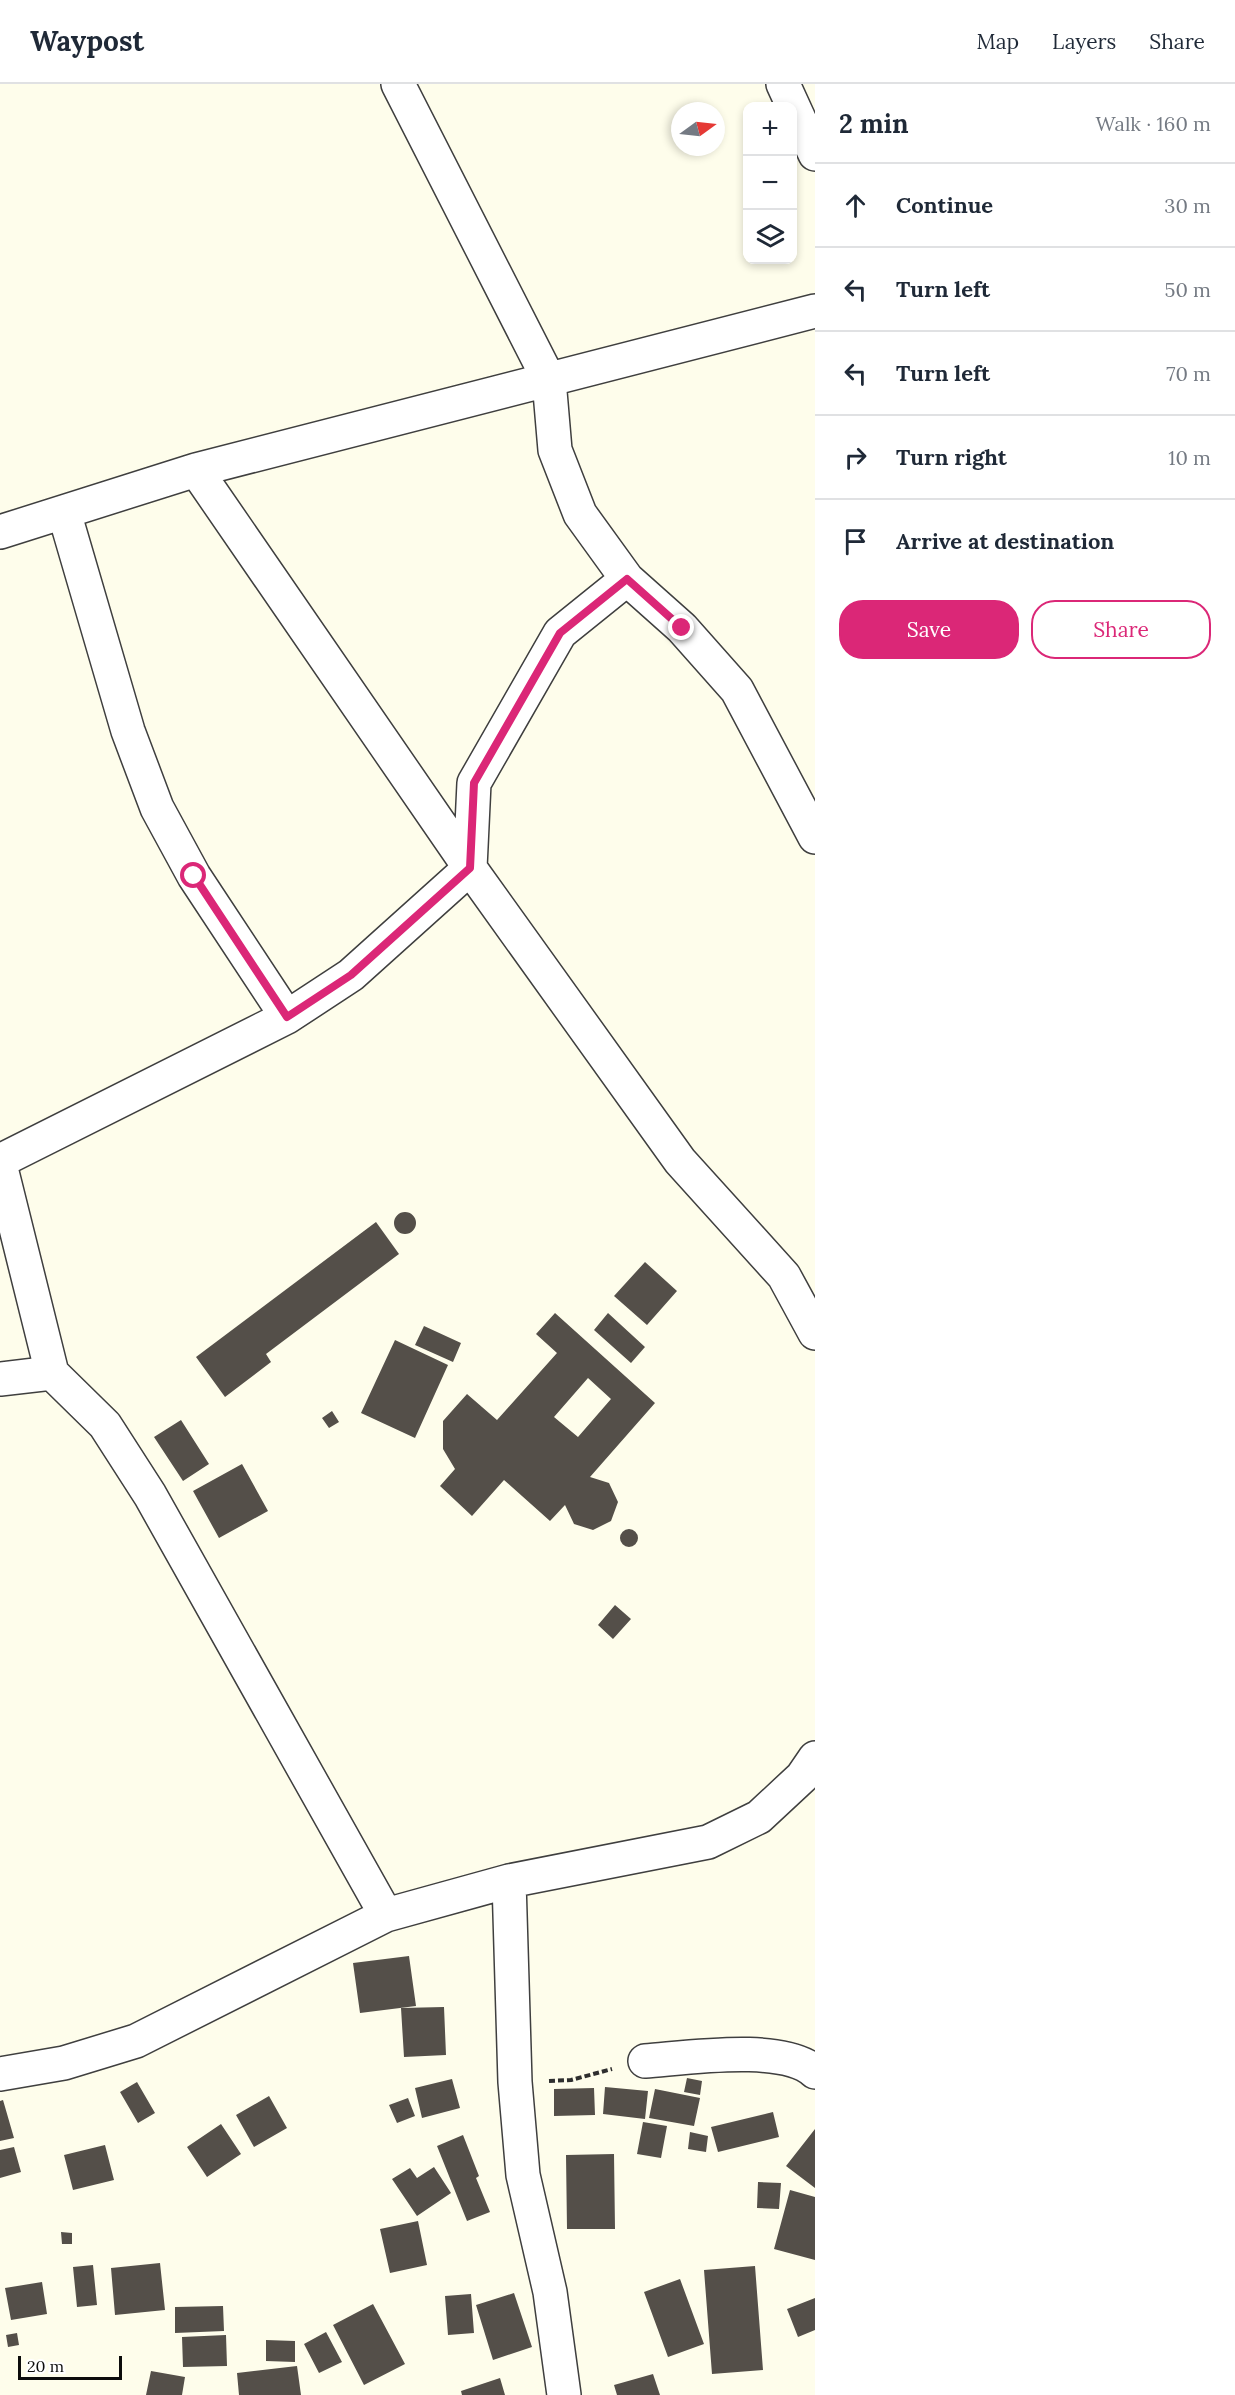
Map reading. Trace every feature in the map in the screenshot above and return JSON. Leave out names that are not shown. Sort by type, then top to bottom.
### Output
[{"type":"street","points":[[398,84],[549,380],[555,450],[580,514],[627,579],[682,628],[737,690],[815,837]]},
{"type":"street","points":[[783,84],[815,154]]},
{"type":"street","points":[[0,532],[196,470],[815,311]]},
{"type":"street","points":[[196,470],[470,868],[680,1161],[784,1276],[815,1333]]},
{"type":"street","points":[[64,512],[128,731],[157,808],[194,876],[287,1017]]},
{"type":"street","points":[[386,1915],[150,1495],[105,1425],[52,1373],[0,1163],[287,1017],[351,975],[470,868],[474,783],[560,633],[627,579]]},
{"type":"street","points":[[0,1379],[52,1373]]},
{"type":"street","points":[[0,2074],[64,2062],[136,2042],[386,1915],[509,1881],[708,1842],[759,1817],[802,1777],[815,1758]]},
{"type":"street","points":[[509,1881],[515,2082],[523,2175],[550,2292],[564,2395]]},
{"type":"street","points":[[645,2061],[754,2054],[786,2057],[815,2072]]},
{"type":"path","points":[[515,2082],[571,2080],[645,2061]]},
{"type":"building","points":[[405,1212],[413,1215],[416,1223],[413,1231],[405,1234],[397,1231],[394,1223],[397,1215]]},
{"type":"building","points":[[376,1222],[399,1254],[266,1354],[271,1362],[225,1397],[196,1357]]},
{"type":"building","points":[[645,1262],[677,1291],[647,1325],[614,1296]]},
{"type":"building","points":[[555,1313],[655,1403],[590,1477],[609,1483],[618,1502],[611,1521],[593,1530],[574,1524],[565,1505],[550,1521],[504,1480],[472,1516],[440,1486],[455,1469],[443,1449],[443,1421],[467,1394],[497,1420],[557,1353],[536,1334]],"holes":[[[588,1378],[611,1399],[578,1437],[554,1417]]]},
{"type":"building","points":[[608,1313],[645,1347],[631,1363],[594,1330]]},
{"type":"building","points":[[424,1326],[461,1343],[453,1362],[415,1345]]},
{"type":"building","points":[[395,1340],[448,1365],[415,1438],[361,1413]]},
{"type":"building","points":[[332,1411],[339,1422],[329,1428],[322,1418]]},
{"type":"building","points":[[181,1420],[209,1464],[183,1481],[154,1437]]},
{"type":"building","points":[[242,1464],[268,1511],[219,1538],[193,1491]]},
{"type":"building","points":[[629,1529],[635,1532],[638,1538],[635,1544],[629,1547],[623,1544],[620,1538],[623,1532]]},
{"type":"building","points":[[615,1605],[631,1619],[613,1639],[598,1625]]},
{"type":"building","points":[[409,1956],[416,2006],[360,2013],[353,1963]]},
{"type":"building","points":[[444,2007],[446,2055],[404,2057],[401,2008]]},
{"type":"building","points":[[687,2078],[702,2081],[700,2095],[684,2092]]},
{"type":"building","points":[[452,2079],[460,2108],[422,2118],[415,2088]]},
{"type":"building","points":[[137,2082],[155,2113],[138,2123],[120,2092]]},
{"type":"building","points":[[605,2087],[648,2091],[645,2119],[603,2114]]},
{"type":"building","points":[[594,2088],[595,2115],[554,2116],[554,2089]]},
{"type":"building","points":[[655,2089],[700,2098],[694,2126],[649,2118]]},
{"type":"building","points":[[269,2096],[287,2128],[254,2147],[236,2115]]},
{"type":"building","points":[[408,2098],[415,2116],[397,2123],[389,2105]]},
{"type":"building","points":[[3,2100],[14,2138],[0,2141],[0,2101]]},
{"type":"building","points":[[773,2112],[779,2137],[718,2152],[711,2127]]},
{"type":"building","points":[[643,2122],[667,2126],[661,2158],[637,2154]]},
{"type":"building","points":[[221,2124],[241,2154],[207,2177],[187,2147]]},
{"type":"building","points":[[815,2129],[815,2188],[786,2166]]},
{"type":"building","points":[[690,2132],[708,2136],[706,2152],[688,2149]]},
{"type":"building","points":[[463,2135],[479,2176],[476,2178],[490,2212],[467,2221],[437,2146]]},
{"type":"building","points":[[105,2145],[114,2180],[73,2190],[64,2155]]},
{"type":"building","points":[[14,2147],[21,2172],[0,2178],[0,2150]]},
{"type":"building","points":[[614,2154],[615,2229],[567,2229],[566,2155]]},
{"type":"building","points":[[434,2167],[451,2193],[417,2216],[392,2179],[410,2168],[417,2178]]},
{"type":"building","points":[[758,2182],[781,2183],[779,2209],[757,2208]]},
{"type":"building","points":[[790,2190],[815,2197],[815,2260],[774,2249]]},
{"type":"building","points":[[418,2221],[427,2265],[390,2273],[380,2229]]},
{"type":"building","points":[[61,2232],[72,2233],[72,2244],[62,2244]]},
{"type":"building","points":[[160,2263],[165,2310],[115,2315],[111,2268]]},
{"type":"building","points":[[93,2265],[97,2305],[77,2307],[73,2267]]},
{"type":"building","points":[[755,2266],[763,2370],[712,2374],[704,2270]]},
{"type":"building","points":[[680,2279],[704,2344],[668,2357],[644,2292]]},
{"type":"building","points":[[42,2282],[47,2314],[11,2320],[5,2288]]},
{"type":"building","points":[[514,2293],[532,2347],[493,2360],[476,2305]]},
{"type":"building","points":[[471,2294],[474,2333],[448,2335],[445,2296]]},
{"type":"building","points":[[815,2298],[815,2330],[798,2337],[787,2309]]},
{"type":"building","points":[[373,2304],[405,2364],[364,2385],[333,2325]]},
{"type":"building","points":[[223,2306],[224,2331],[175,2333],[175,2307]]},
{"type":"building","points":[[326,2332],[342,2362],[319,2373],[304,2344]]},
{"type":"building","points":[[17,2333],[19,2345],[8,2347],[6,2335]]},
{"type":"building","points":[[226,2335],[227,2366],[183,2367],[182,2337]]},
{"type":"building","points":[[266,2340],[295,2341],[295,2362],[266,2361]]},
{"type":"building","points":[[297,2366],[301,2395],[239,2395],[237,2373]]},
{"type":"building","points":[[151,2371],[185,2377],[182,2395],[146,2395]]},
{"type":"building","points":[[653,2374],[660,2395],[617,2395],[614,2385]]},
{"type":"building","points":[[500,2378],[505,2395],[462,2395],[461,2391]]},
{"type":"route","points":[[194,876],[287,1017],[351,975],[470,868],[474,783],[560,633],[627,579],[682,628]]}]
